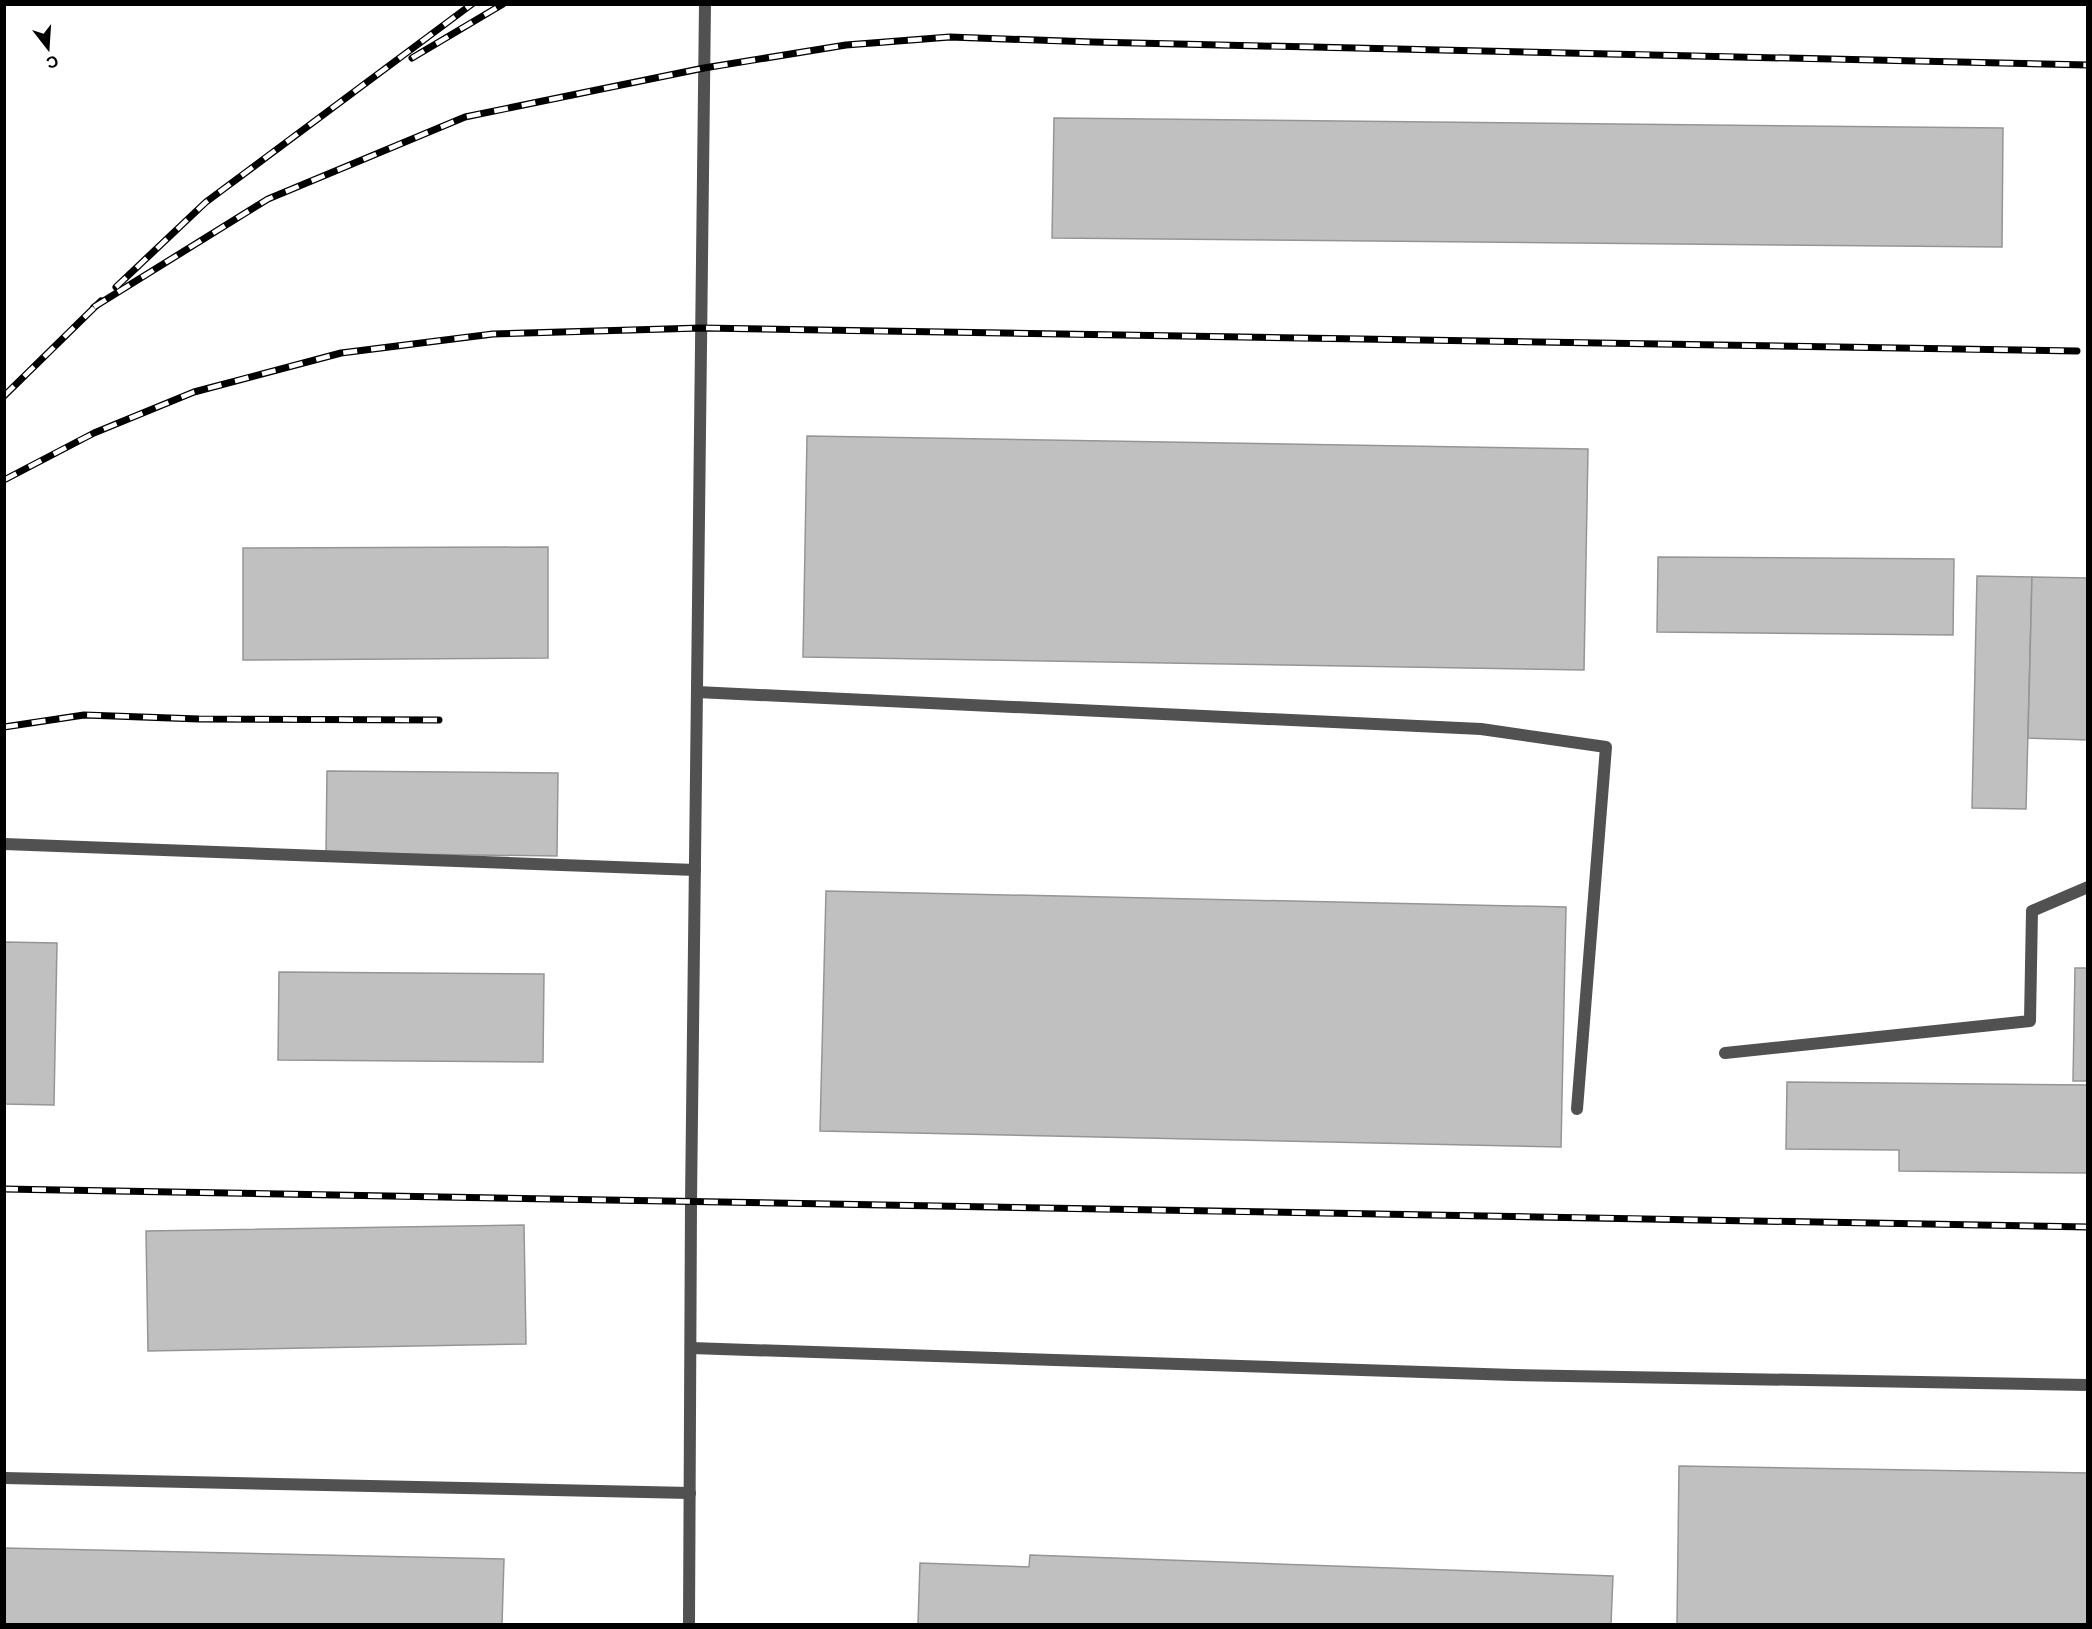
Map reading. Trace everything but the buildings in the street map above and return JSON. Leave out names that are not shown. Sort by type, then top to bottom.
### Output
[{"type":"lane","points":[[689,1624],[705,4]]},
{"type":"lane","points":[[697,692],[1481,729],[1606,747],[1577,1109]]},
{"type":"lane","points":[[4,844],[695,870]]},
{"type":"lane","points":[[1725,1053],[2030,1021],[2032,911],[2088,887]]},
{"type":"lane","points":[[691,1348],[1502,1374],[2088,1385]]},
{"type":"lane","points":[[4,1478],[690,1493]]},
{"type":"railway","points":[[116,287],[206,202],[472,4]]},
{"type":"railway","points":[[412,58],[503,4]]},
{"type":"railway","points":[[94,307],[268,199],[465,117],[704,68],[846,45],[950,37],[2088,65]]},
{"type":"railway","points":[[4,396],[101,301]]},
{"type":"railway","points":[[4,480],[94,433],[194,392],[341,353],[493,334],[701,328],[2077,351]]},
{"type":"railway","points":[[4,727],[84,715],[199,719],[439,720]]},
{"type":"railway","points":[[4,1189],[2088,1227]]}]
